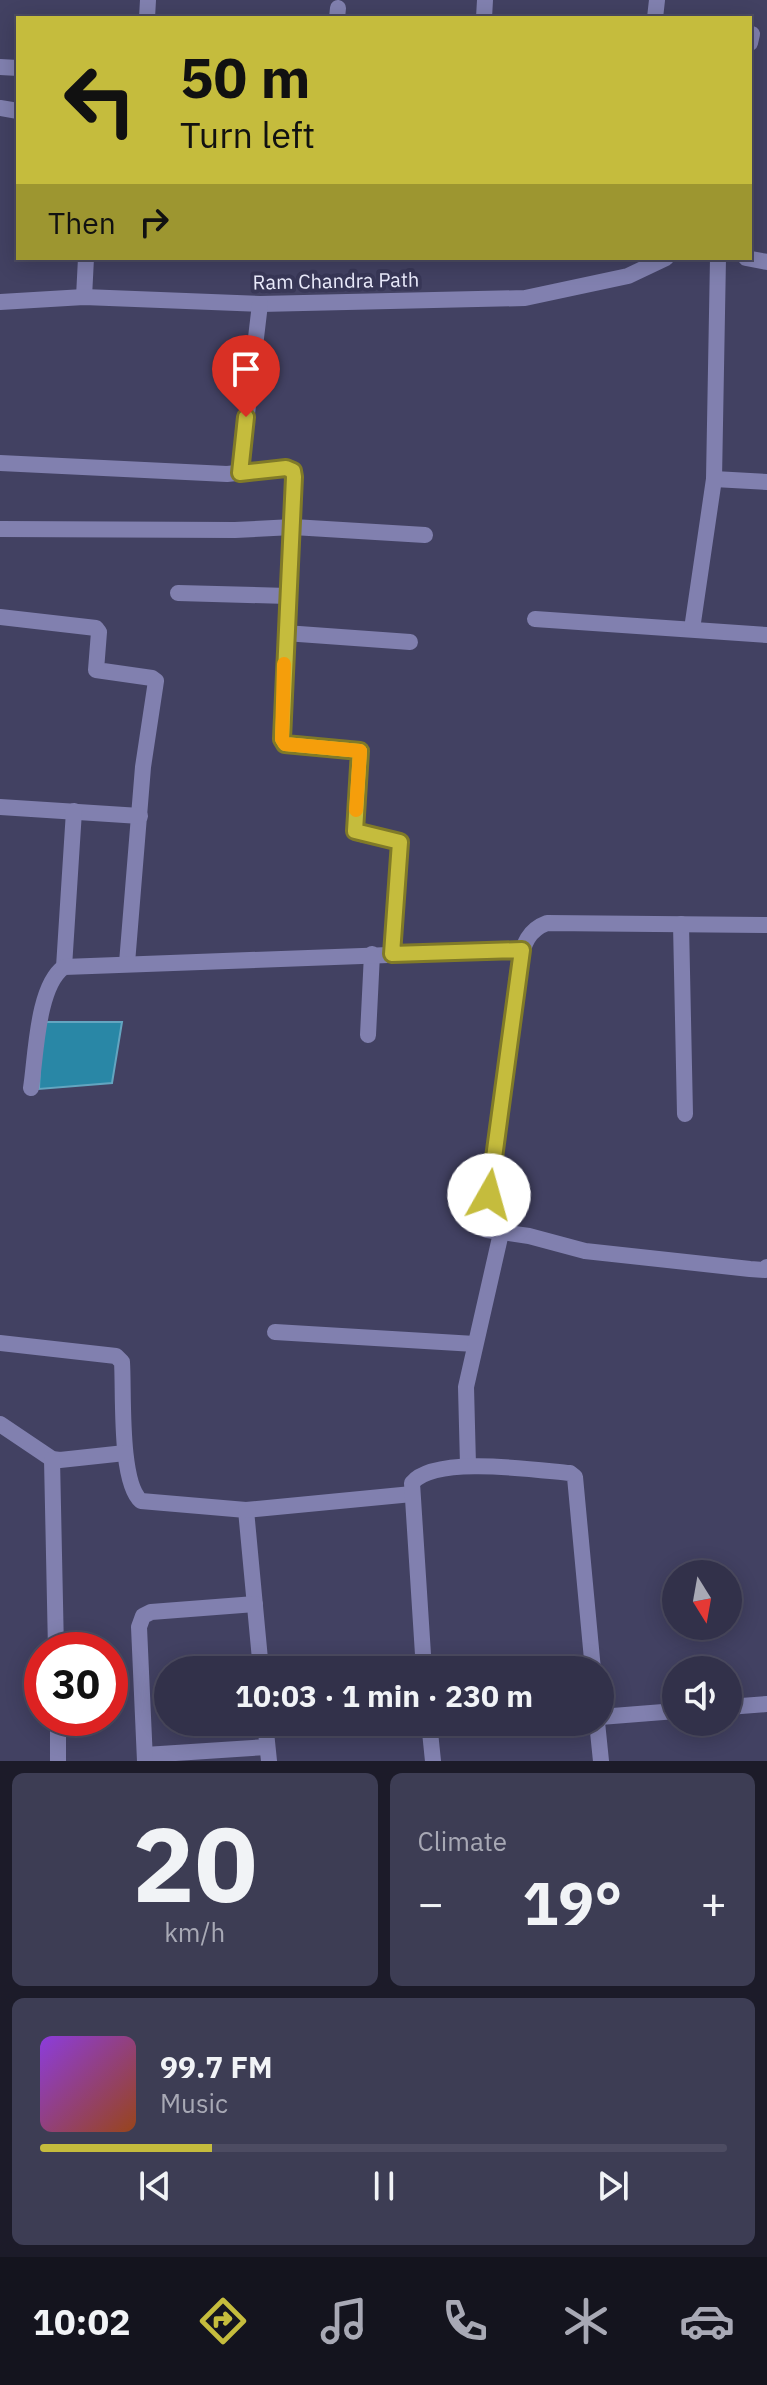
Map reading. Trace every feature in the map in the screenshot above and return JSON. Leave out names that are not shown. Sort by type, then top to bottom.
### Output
[{"type":"street","points":[[84,297],[86,260]]},
{"type":"street","points":[[628,276],[630,260]]},
{"type":"street","name":"Ram Chandra Path","points":[[0,302],[84,297],[260,304],[525,298],[628,276],[662,260]]},
{"type":"street","points":[[692,629],[714,479],[718,260]]},
{"type":"street","points":[[240,473],[260,304]]},
{"type":"street","points":[[0,463],[240,473],[286,468],[293,471],[282,739],[285,744],[360,751],[355,831],[400,842],[392,954]]},
{"type":"street","points":[[714,479],[767,482]]},
{"type":"street","points":[[0,529],[248,530],[293,527],[425,535]]},
{"type":"street","points":[[178,593],[288,596]]},
{"type":"street","points":[[0,617],[96,628],[99,632],[96,670],[156,681],[143,767],[127,963]]},
{"type":"street","points":[[535,619],[767,635]]},
{"type":"street","points":[[285,633],[410,642]]},
{"type":"street","points":[[0,807],[140,816]]},
{"type":"street","points":[[64,967],[74,811]]},
{"type":"street","points":[[767,925],[547,923],[537,926],[522,950],[485,1224],[487,1230],[536,1237],[585,1251],[750,1269],[765,1270],[767,1267]]},
{"type":"street","points":[[681,924],[685,1114]]},
{"type":"street","points":[[31,1088],[48,989],[64,967],[522,950]]},
{"type":"street","points":[[368,1035],[372,954]]},
{"type":"street","points":[[468,1465],[466,1387],[501,1233]]},
{"type":"street","points":[[275,1332],[475,1344]]},
{"type":"street","points":[[0,1343],[116,1356],[122,1362],[125,1453],[134,1495],[141,1501],[246,1510],[412,1494]]},
{"type":"street","points":[[0,1424],[52,1459],[125,1453]]},
{"type":"street","points":[[52,1459],[56,1632]]},
{"type":"street","points":[[423,1656],[412,1483],[418,1475],[468,1465],[570,1473],[575,1477],[592,1656]]},
{"type":"street","points":[[246,1510],[260,1656]]},
{"type":"street","points":[[255,1604],[151,1612],[143,1616],[139,1627],[145,1758],[268,1754]]},
{"type":"street","points":[[742,1706],[767,1704]]},
{"type":"street","points":[[614,1716],[662,1712]]},
{"type":"street","points":[[58,1736],[58,1761]]},
{"type":"street","points":[[430,1736],[433,1761]]},
{"type":"street","points":[[598,1736],[601,1761]]},
{"type":"water","points":[[42,1022],[122,1022],[112,1083],[39,1089]]},
{"type":"slow traffic","points":[[284,664],[282,739],[285,744],[360,751],[356,810]]},
{"type":"route","points":[[246,417],[240,473],[286,468],[293,471],[294,477],[282,739],[285,744],[360,751],[355,831],[400,842],[392,954],[522,950],[489,1195]]}]
